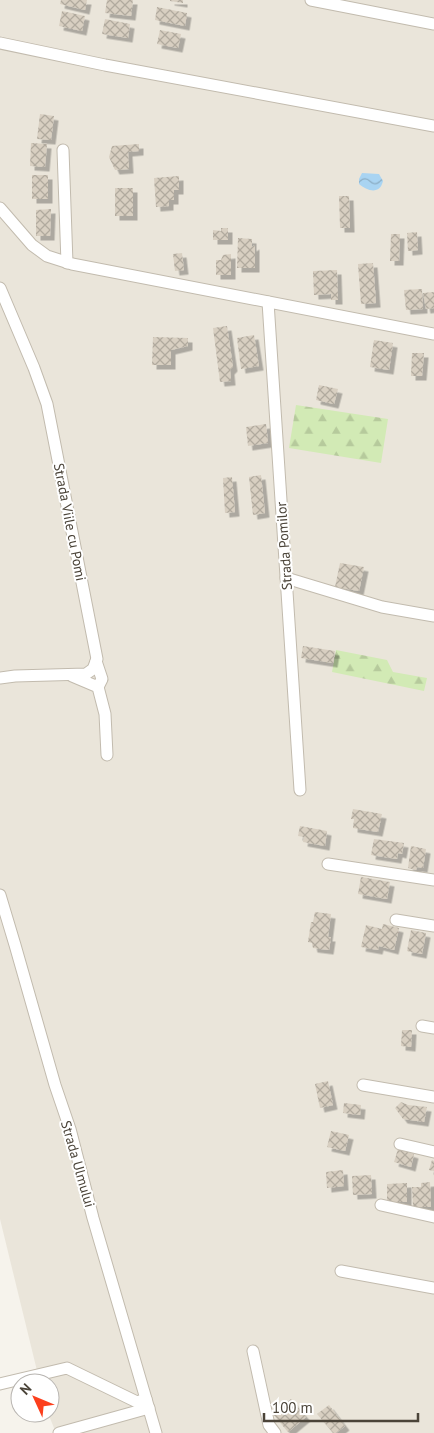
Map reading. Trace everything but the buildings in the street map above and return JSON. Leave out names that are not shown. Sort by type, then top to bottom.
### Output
[{"type":"street","points":[[311,0],[434,24]]},
{"type":"street","points":[[0,43],[106,65],[434,126]]},
{"type":"street","points":[[63,150],[67,263]]},
{"type":"street","points":[[0,208],[32,245],[46,256],[67,263],[434,334]]},
{"type":"street","name":"Strada Viile cu Pomi","points":[[0,288],[47,404],[96,661],[102,679],[98,687],[105,714],[107,755]]},
{"type":"street","name":"Strada Pomilor","points":[[268,302],[300,790]]},
{"type":"street","points":[[286,578],[382,607],[434,616]]},
{"type":"street","points":[[0,678],[86,674],[93,668],[96,661]]},
{"type":"street","points":[[68,674],[98,687]]},
{"type":"street","points":[[328,864],[434,880]]},
{"type":"street","name":"Strada Ulmului","points":[[0,895],[55,1085],[70,1129],[156,1433]]},
{"type":"street","points":[[396,920],[434,926]]},
{"type":"street","points":[[363,1085],[434,1098]]},
{"type":"street","points":[[400,1144],[434,1152]]},
{"type":"street","points":[[380,1205],[434,1217]]},
{"type":"street","points":[[341,1271],[434,1288]]},
{"type":"street","points":[[253,1350],[269,1425],[275,1433]]},
{"type":"street","points":[[0,1384],[66,1368],[137,1402],[148,1404]]},
{"type":"street","points":[[59,1433],[148,1404]]},
{"type":"shaded area","points":[[0,0],[434,0],[434,1433],[56,1433],[52,1423],[60,1423],[60,1373],[38,1373],[0,1219]]},
{"type":"green space","points":[[296,405],[388,419],[381,463],[289,448]]},
{"type":"green space","points":[[336,650],[387,660],[393,672],[427,678],[424,691],[332,672]]},
{"type":"water","points":[[362,173],[379,174],[383,181],[379,188],[369,190],[359,184]]}]
